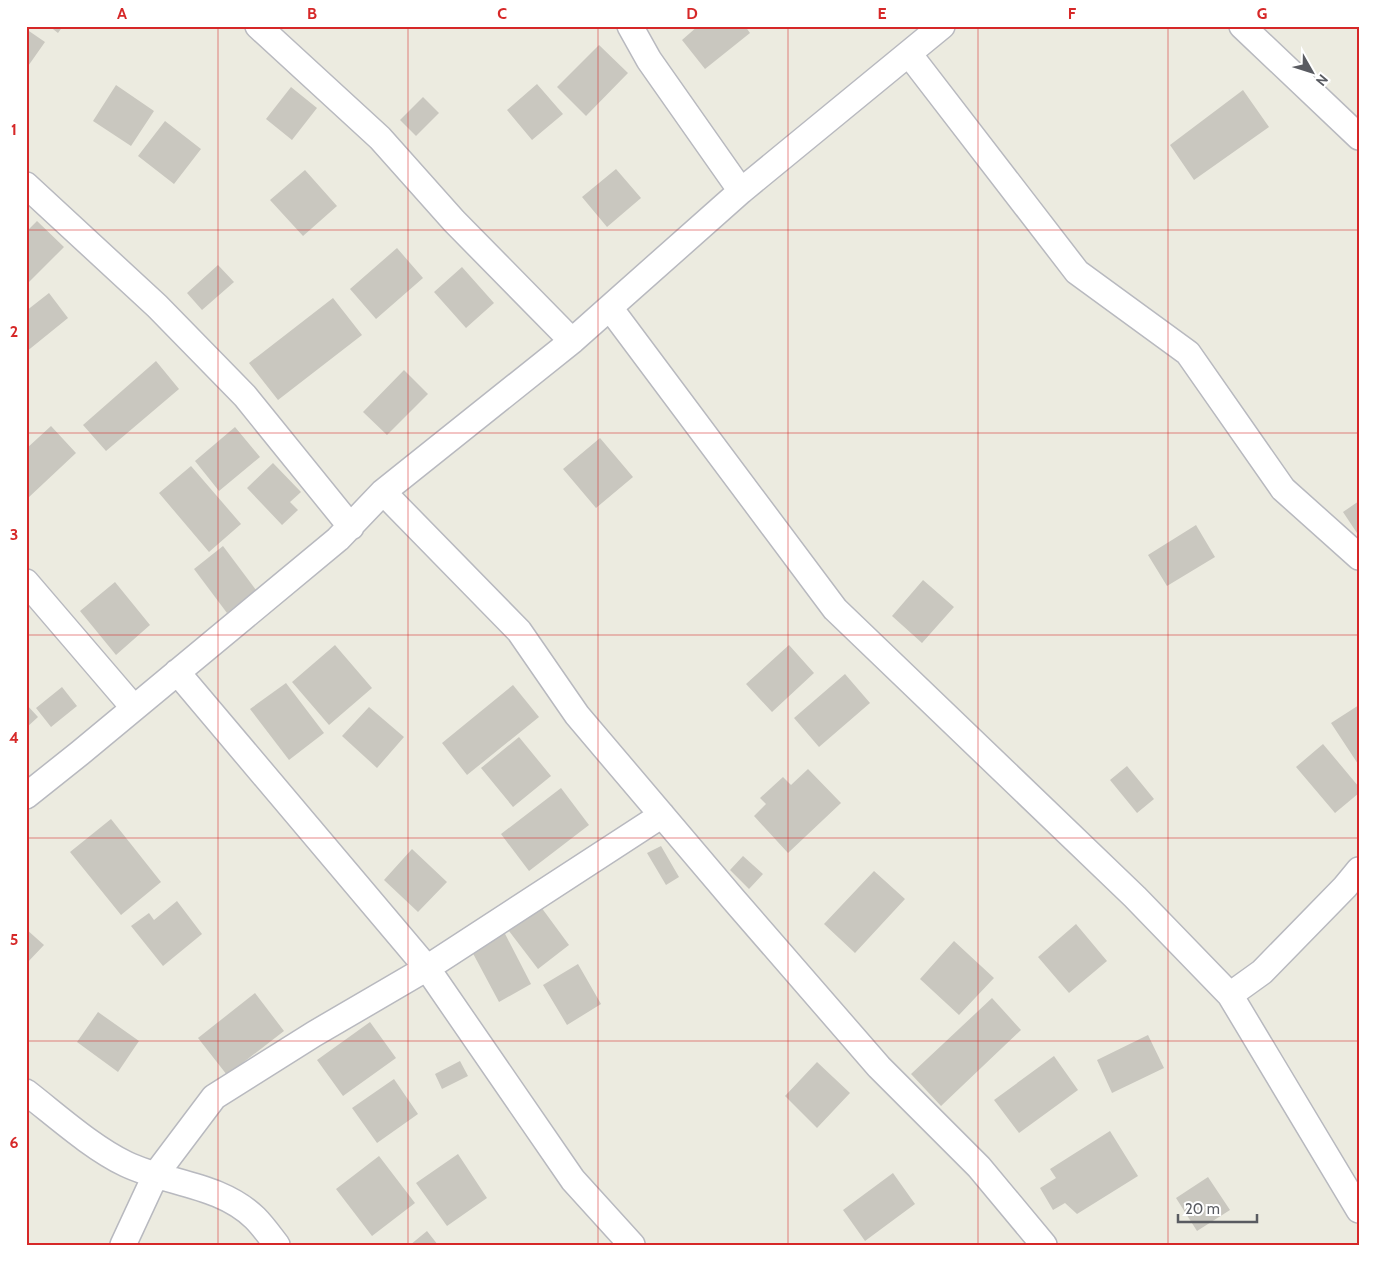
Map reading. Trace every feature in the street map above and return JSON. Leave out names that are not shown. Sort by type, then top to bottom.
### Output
[{"type":"street","points":[[258,26],[380,138],[454,221],[572,341]]},
{"type":"street","points":[[630,26],[649,60],[741,191]]},
{"type":"street","points":[[26,796],[338,539],[383,492],[572,341],[741,191],[942,26]]},
{"type":"street","points":[[1242,26],[1359,137]]},
{"type":"street","points":[[909,54],[1077,272],[1188,353],[1283,489],[1359,557]]},
{"type":"street","points":[[26,185],[157,306],[245,396],[350,527]]},
{"type":"street","points":[[610,308],[835,608],[1135,897],[1230,995],[1359,1210]]},
{"type":"street","points":[[383,492],[519,631],[577,715],[662,815],[879,1068],[979,1167],[1044,1245]]},
{"type":"street","points":[[26,582],[134,708]]},
{"type":"street","points":[[177,672],[427,968],[574,1180],[632,1245]]},
{"type":"street","points":[[123,1245],[156,1174],[214,1097],[314,1034],[427,968],[662,815]]},
{"type":"street","points":[[1230,995],[1262,972],[1345,887],[1359,870]]},
{"type":"street","points":[[26,1092],[93,1144],[126,1164],[208,1190],[234,1202],[256,1218],[277,1245]]},
{"type":"building","points":[[49,26],[63,26],[58,33]]},
{"type":"building","points":[[698,26],[745,26],[750,33],[705,69],[682,40]]},
{"type":"building","points":[[26,29],[45,42],[26,69]]},
{"type":"building","points":[[599,45],[628,73],[586,116],[557,87]]},
{"type":"building","points":[[537,84],[563,114],[532,140],[507,110]]},
{"type":"building","points":[[116,85],[154,111],[131,146],[93,121]]},
{"type":"building","points":[[291,87],[317,108],[292,140],[266,119]]},
{"type":"building","points":[[1243,90],[1269,127],[1194,180],[1170,145]]},
{"type":"building","points":[[423,97],[439,113],[416,136],[400,120]]},
{"type":"building","points":[[165,121],[201,149],[174,184],[138,156]]},
{"type":"building","points":[[616,169],[641,198],[607,227],[582,197]]},
{"type":"building","points":[[305,170],[337,206],[303,236],[270,200]]},
{"type":"building","points":[[37,221],[64,247],[26,285],[26,232]]},
{"type":"building","points":[[397,248],[423,278],[376,319],[350,289]]},
{"type":"building","points":[[218,265],[234,282],[202,310],[187,293]]},
{"type":"building","points":[[462,267],[494,303],[466,328],[434,292]]},
{"type":"building","points":[[49,293],[68,318],[26,352],[26,311]]},
{"type":"building","points":[[333,298],[362,335],[278,400],[249,363]]},
{"type":"building","points":[[156,361],[179,389],[106,451],[83,425]]},
{"type":"building","points":[[404,370],[428,394],[387,435],[363,412]]},
{"type":"building","points":[[51,426],[76,453],[28,498],[26,497],[26,449]]},
{"type":"building","points":[[235,427],[260,457],[219,491],[195,461]]},
{"type":"building","points":[[600,438],[633,477],[596,508],[563,469]]},
{"type":"building","points":[[273,463],[301,492],[290,502],[298,510],[282,525],[247,488]]},
{"type":"building","points":[[191,466],[241,524],[209,552],[159,493]]},
{"type":"building","points":[[1359,501],[1359,536],[1343,512]]},
{"type":"building","points":[[1196,525],[1215,557],[1167,586],[1148,555]]},
{"type":"building","points":[[223,546],[256,590],[227,613],[194,569]]},
{"type":"building","points":[[923,580],[954,607],[922,643],[892,616]]},
{"type":"building","points":[[115,582],[150,625],[116,655],[80,611]]},
{"type":"building","points":[[335,645],[372,688],[329,725],[292,682]]},
{"type":"building","points":[[789,645],[814,673],[772,712],[746,684]]},
{"type":"building","points":[[845,674],[870,703],[819,747],[794,718]]},
{"type":"building","points":[[286,683],[324,733],[289,760],[250,709]]},
{"type":"building","points":[[513,685],[539,717],[467,775],[442,743]]},
{"type":"building","points":[[62,687],[77,706],[51,727],[36,708]]},
{"type":"building","points":[[26,704],[38,717],[26,728]]},
{"type":"building","points":[[1359,705],[1359,763],[1358,764],[1331,723]]},
{"type":"building","points":[[369,707],[404,737],[377,768],[342,736]]},
{"type":"building","points":[[519,737],[551,776],[513,807],[481,768]]},
{"type":"building","points":[[1323,744],[1359,787],[1359,793],[1335,813],[1296,767]]},
{"type":"building","points":[[1127,766],[1154,799],[1137,813],[1110,780]]},
{"type":"building","points":[[808,769],[841,803],[788,853],[754,816],[766,804],[760,798],[783,777],[791,785]]},
{"type":"building","points":[[561,788],[589,825],[529,871],[501,834]]},
{"type":"building","points":[[111,819],[161,882],[121,915],[70,852]]},
{"type":"building","points":[[661,846],[679,877],[666,885],[647,853]]},
{"type":"building","points":[[412,849],[447,882],[418,912],[384,880]]},
{"type":"building","points":[[743,856],[763,874],[749,889],[730,870]]},
{"type":"building","points":[[874,871],[905,899],[855,953],[824,924]]},
{"type":"building","points":[[177,901],[202,934],[163,966],[131,926],[149,913],[154,920]]},
{"type":"building","points":[[541,907],[569,945],[538,969],[509,931]]},
{"type":"building","points":[[1076,924],[1107,961],[1069,993],[1038,957]]},
{"type":"building","points":[[502,928],[531,984],[499,1002],[469,946]]},
{"type":"building","points":[[26,929],[44,945],[26,964]]},
{"type":"building","points":[[954,941],[994,978],[959,1015],[920,979]]},
{"type":"building","points":[[578,964],[601,1004],[567,1025],[543,985]]},
{"type":"building","points":[[255,993],[284,1031],[227,1075],[198,1038]]},
{"type":"building","points":[[992,998],[1021,1030],[941,1106],[911,1074]]},
{"type":"building","points":[[98,1012],[139,1041],[118,1072],[77,1042]]},
{"type":"building","points":[[370,1022],[396,1058],[343,1096],[317,1060]]},
{"type":"building","points":[[1148,1035],[1164,1068],[1112,1093],[1097,1060]]},
{"type":"building","points":[[1054,1056],[1078,1090],[1019,1133],[994,1100]]},
{"type":"building","points":[[460,1061],[468,1076],[442,1089],[435,1074]]},
{"type":"building","points":[[817,1062],[850,1093],[817,1128],[785,1096]]},
{"type":"building","points":[[394,1079],[418,1114],[377,1143],[352,1108]]},
{"type":"building","points":[[1110,1131],[1138,1176],[1077,1214],[1065,1203],[1053,1210],[1040,1188],[1056,1178],[1050,1169]]},
{"type":"building","points":[[458,1154],[487,1198],[447,1226],[416,1183]]},
{"type":"building","points":[[379,1156],[415,1203],[372,1236],[336,1189]]},
{"type":"building","points":[[893,1173],[915,1204],[865,1241],[843,1210]]},
{"type":"building","points":[[1208,1177],[1230,1210],[1197,1231],[1176,1198]]},
{"type":"building","points":[[427,1231],[438,1245],[410,1245]]}]
